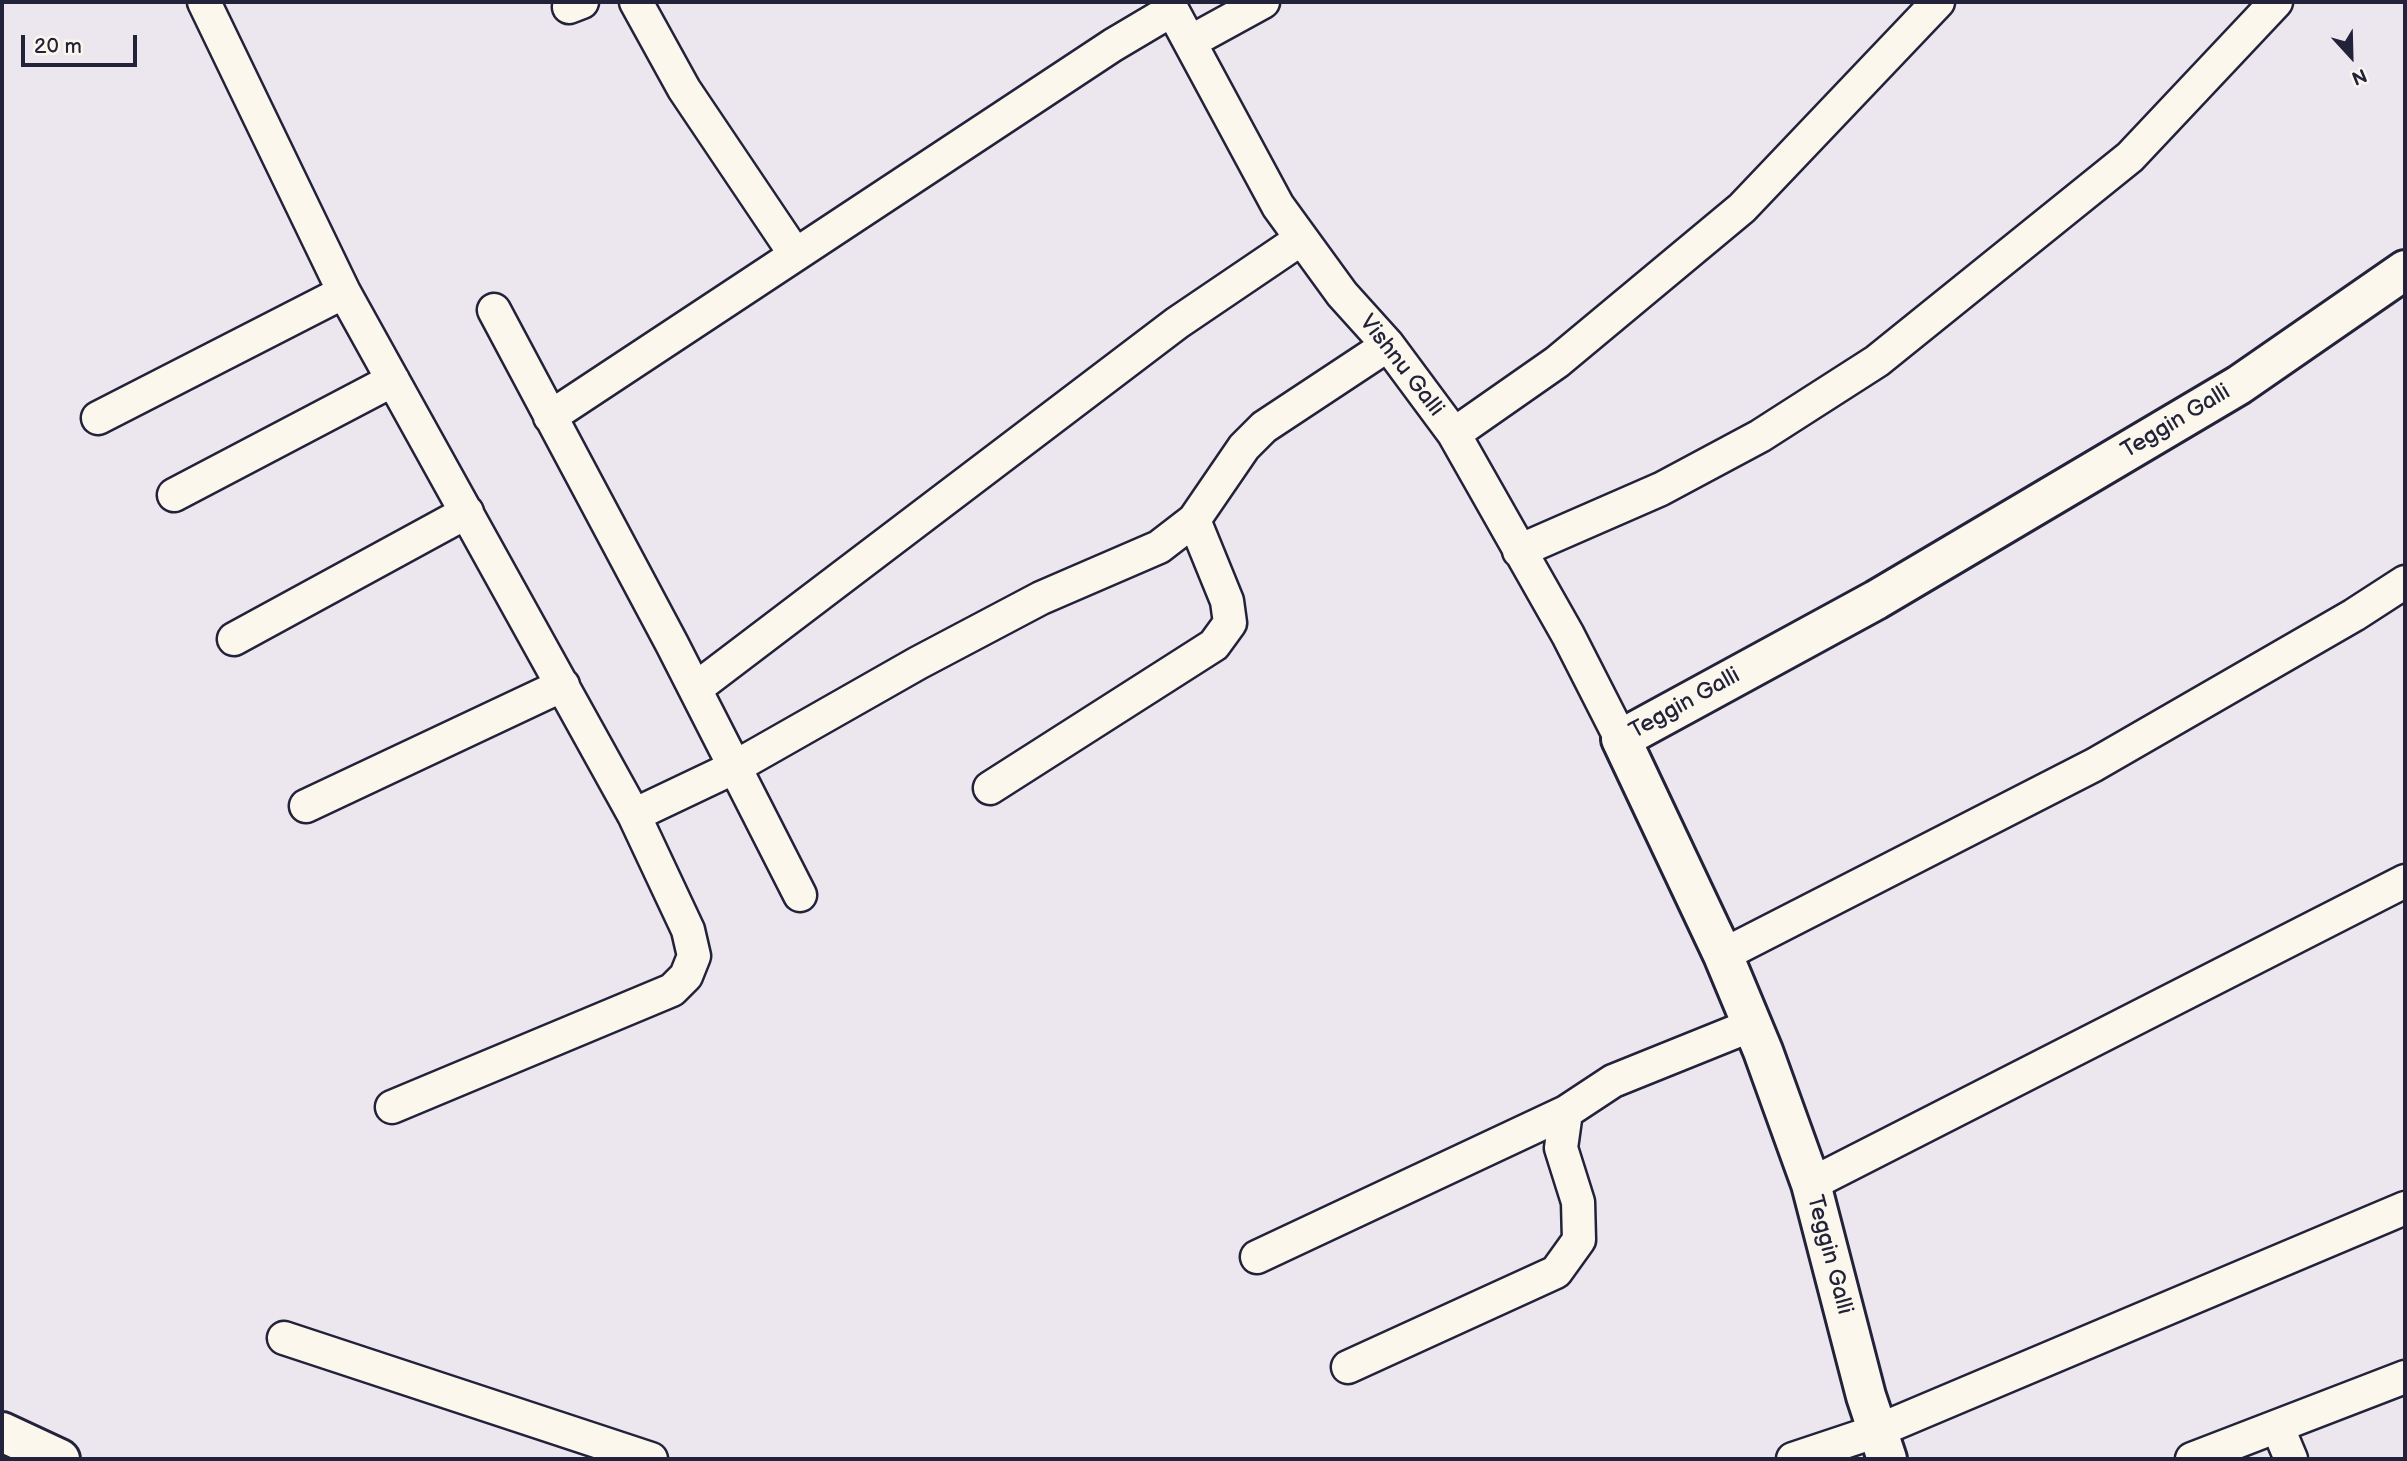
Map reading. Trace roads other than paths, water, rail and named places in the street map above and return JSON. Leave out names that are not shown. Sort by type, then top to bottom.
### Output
[{"type":"street","points":[[204,2],[344,292],[634,815],[688,930],[694,956],[687,976],[672,990],[392,1107]]},
{"type":"street","points":[[636,2],[684,89],[795,254]]},
{"type":"street","points":[[1191,41],[1263,2]]},
{"type":"street","points":[[1454,434],[1557,362],[1742,208],[1938,2]]},
{"type":"street","points":[[1519,551],[1694,471],[1760,436],[1877,361],[2130,157],[2276,2]]},
{"type":"street","points":[[550,417],[1170,6]]},
{"type":"street","name":"Vishnu Galli","points":[[1170,6],[1278,206],[1342,294],[1388,345],[1454,434],[1567,635],[1621,739]]},
{"type":"street","points":[[695,689],[1177,323],[1301,239]]},
{"type":"street","name":"Teggin Galli","points":[[1882,1445],[1811,1184],[1723,955],[1621,739],[1875,600],[2239,384],[2405,270]]},
{"type":"street","points":[[98,418],[344,292]]},
{"type":"street","points":[[494,310],[695,689],[800,895]]},
{"type":"street","points":[[634,815],[735,767],[918,663],[1041,598],[1159,547],[1194,520],[1244,447],[1264,427],[1388,345]]},
{"type":"street","points":[[174,495],[393,380]]},
{"type":"street","points":[[234,639],[467,512]]},
{"type":"street","points":[[990,788],[1214,645],[1230,623],[1227,601],[1194,520]]},
{"type":"street","points":[[1723,955],[2094,765],[2354,615],[2405,582]]},
{"type":"street","points":[[306,806],[563,684]]},
{"type":"street","points":[[1811,1184],[2405,881]]},
{"type":"street","points":[[1256,1257],[1566,1112],[1613,1081],[1752,1025]]},
{"type":"street","points":[[1348,1367],[1556,1272],[1579,1240],[1578,1202],[1561,1148],[1566,1112]]},
{"type":"street","points":[[1793,1459],[1882,1445],[2405,1208]]},
{"type":"street","points":[[284,1338],[651,1459]]},
{"type":"street","points":[[2192,1459],[2278,1429],[2405,1377]]},
{"type":"street","points":[[2278,1429],[2291,1459]]},
{"type":"street","points":[[2,1432],[60,1459]]}]
